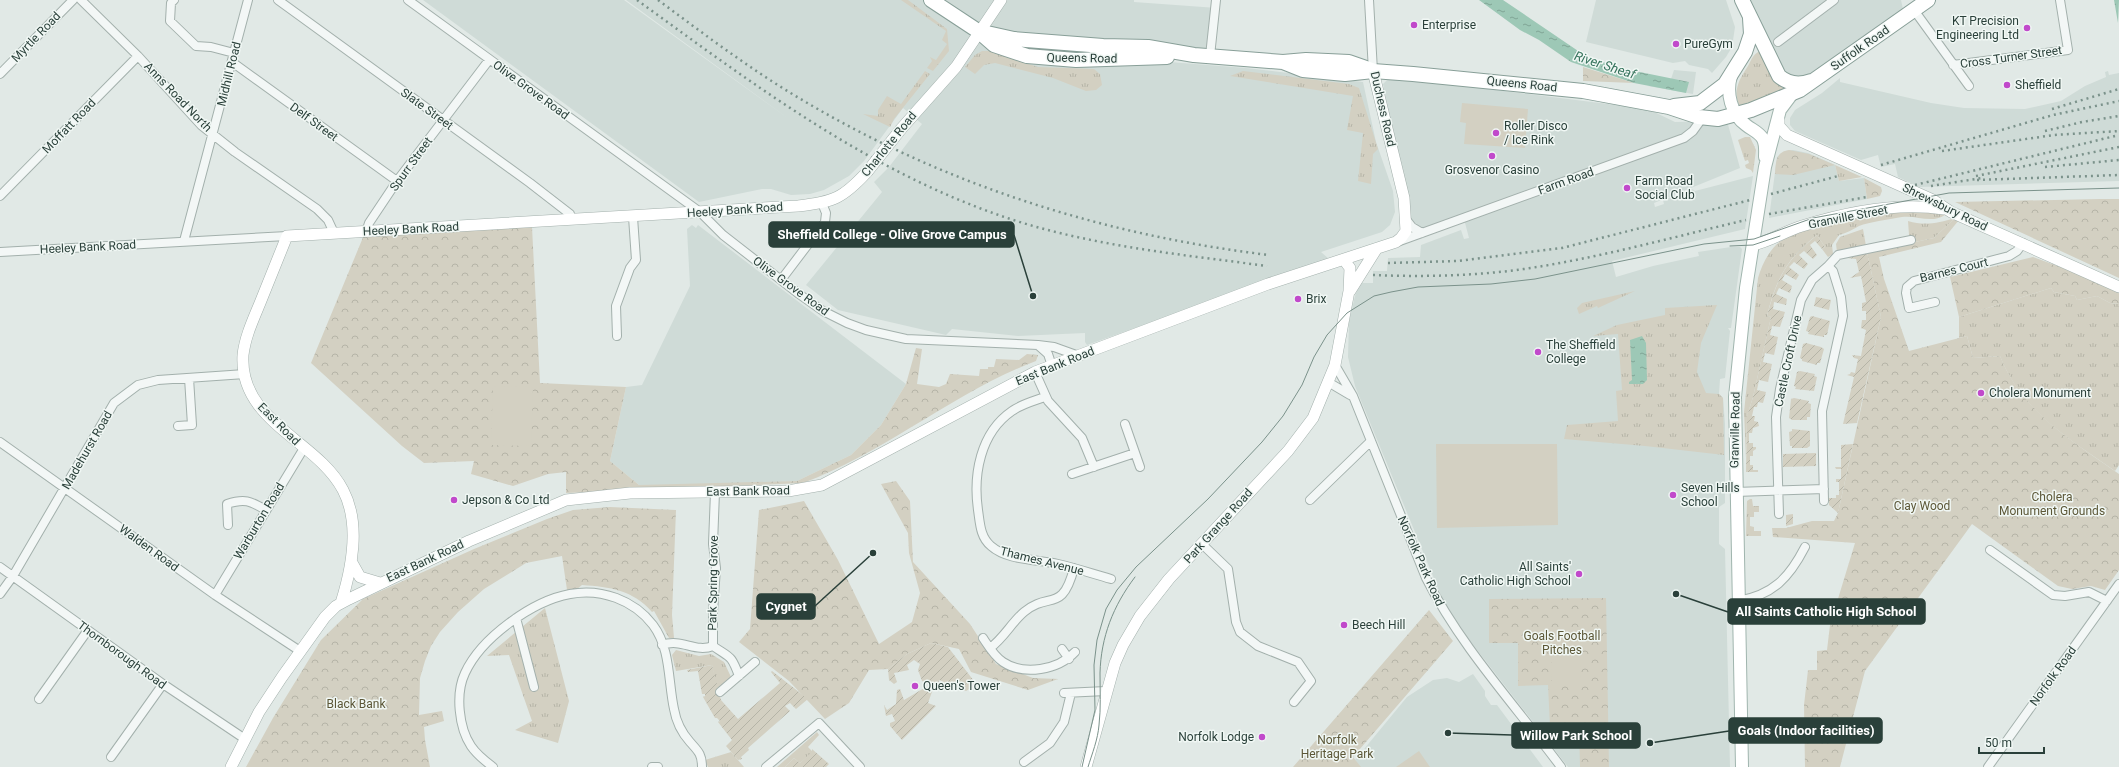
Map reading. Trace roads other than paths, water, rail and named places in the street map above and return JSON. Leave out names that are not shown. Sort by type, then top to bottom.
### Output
[{"type":"highway","name":"Queens Road","points":[[930,0],[978,31],[994,45],[1033,57],[1076,60],[1194,55],[1283,62],[1303,70],[1345,74],[1373,71],[1549,87],[1602,94],[1669,107],[1703,117],[1730,116]]},
{"type":"highway","points":[[1742,0],[1775,70],[1784,80],[1800,83],[1819,78]]},
{"type":"highway","name":"Suffolk Road","points":[[1730,116],[1792,94],[1819,78],[1911,5],[1928,0]]},
{"type":"highway","name":"Queens Road","points":[[1669,107],[1700,102],[1721,88],[1731,76],[1747,48],[1751,34],[1750,18]]},
{"type":"main road","points":[[1730,116],[1728,86],[1731,76]]},
{"type":"main road","name":"Granville Road","points":[[1742,767],[1735,492],[1735,397],[1746,288],[1765,167],[1780,110],[1792,94]]},
{"type":"main road","name":"Granville Road","points":[[1730,116],[1757,131],[1765,145],[1765,167]]},
{"type":"street","name":"Myrtle Road","points":[[0,74],[73,0]]},
{"type":"street","name":"Anns Road North","points":[[81,0],[138,56],[201,125],[235,152],[319,211],[329,222],[334,233]]},
{"type":"street","points":[[174,0],[171,3],[170,21],[196,46],[211,47],[234,53]]},
{"type":"street","name":"Midhill Road","points":[[184,242],[214,134],[248,0]]},
{"type":"street","name":"Slate Street","points":[[278,0],[570,214],[572,220]]},
{"type":"street","name":"Olive Grove Road","points":[[408,0],[700,212],[723,235],[823,311],[847,323],[866,330],[906,339],[1038,345],[1054,348],[1079,356]]},
{"type":"street","name":"Charlotte Road","points":[[822,203],[850,190],[867,172],[901,129],[956,67],[978,31],[1001,0]]},
{"type":"street","points":[[1210,56],[1216,0]]},
{"type":"street","name":"Duchess Road","points":[[1370,0],[1373,71],[1404,198],[1405,217]]},
{"type":"street","points":[[1778,42],[1834,0]]},
{"type":"street","name":"Cross Turner Street","points":[[1953,65],[2068,50],[2060,0]]},
{"type":"street","points":[[1911,5],[1968,86]]},
{"type":"street","name":"Moffatt Road","points":[[0,196],[138,56]]},
{"type":"street","name":"Spurr Street","points":[[366,232],[369,223],[397,181],[489,60]]},
{"type":"street","name":"Delf Street","points":[[232,62],[397,181]]},
{"type":"street","name":"Farm Road","points":[[1392,244],[1684,138],[1693,131],[1703,117]]},
{"type":"street","name":"Shrewsbury Road","points":[[1778,120],[1779,126],[1787,135],[1933,200],[1947,210],[2119,286]]},
{"type":"street","points":[[670,214],[677,208],[678,203],[673,193]]},
{"type":"street","points":[[781,280],[825,222],[826,213],[822,203]]},
{"type":"street","name":"Heeley Bank Road","points":[[0,252],[633,217],[822,203]]},
{"type":"street","name":"Granville Street","points":[[1753,245],[1767,242],[1814,222],[1880,209],[1916,206],[1947,210]]},
{"type":"street","points":[[617,336],[616,306],[630,268],[636,260],[633,217]]},
{"type":"street","points":[[1405,217],[1412,227],[1422,233]]},
{"type":"street","name":"East Bank Road","points":[[231,767],[273,689],[325,618],[341,603],[469,541],[566,500],[630,493],[788,492],[822,485],[1035,372],[1268,284],[1392,244],[1401,238],[1406,231],[1405,217]]},
{"type":"street","name":"East Bank Road","points":[[1375,250],[1396,234],[1405,217]]},
{"type":"street","name":"East Road","points":[[287,236],[246,338],[243,356],[245,374],[250,390],[262,409],[330,472],[345,496],[352,522],[351,560],[341,603]]},
{"type":"street","name":"Castle Croft Drive","points":[[1779,514],[1776,416],[1780,390],[1801,300],[1812,280],[1838,255],[1911,240]]},
{"type":"street","name":"Barnes Court","points":[[1935,302],[1910,308],[1906,293],[1907,287],[1914,280],[2009,256],[2017,251],[2023,243]]},
{"type":"street","points":[[1350,291],[1375,250]]},
{"type":"street","points":[[1335,365],[1350,291],[1350,268],[1344,260]]},
{"type":"street","points":[[1824,501],[1822,411],[1843,316],[1841,297],[1833,271],[1828,266]]},
{"type":"street","points":[[1038,345],[1048,354],[1052,366]]},
{"type":"street","name":"Park Grange Road","points":[[1086,767],[1106,691],[1118,656],[1140,616],[1155,596],[1288,451],[1313,418],[1335,365]]},
{"type":"street","name":"Norfolk Park Road","points":[[1335,365],[1353,396],[1426,578],[1441,607],[1458,633],[1560,766]]},
{"type":"street","points":[[1035,372],[1046,397],[1057,412],[1082,438],[1094,467]]},
{"type":"street","name":"Madehurst Road","points":[[0,594],[114,403],[138,385],[158,380],[245,374]]},
{"type":"street","points":[[178,426],[192,426],[190,378]]},
{"type":"street","points":[[1328,382],[1353,396]]},
{"type":"street","name":"Thames Avenue","points":[[1046,397],[1012,412],[1002,420],[988,439],[978,463],[976,475],[976,488],[982,532],[985,540],[992,547],[1002,553],[1074,568],[1111,579]]},
{"type":"street","points":[[1126,424],[1140,467]]},
{"type":"street","points":[[1310,500],[1372,441]]},
{"type":"street","name":"Walden Road","points":[[0,442],[215,595],[300,651]]},
{"type":"street","name":"Warburton Road","points":[[215,595],[304,448]]},
{"type":"street","points":[[1072,474],[1135,453]]},
{"type":"street","points":[[1735,492],[1824,489]]},
{"type":"street","name":"Park Spring Grove","points":[[662,645],[676,642],[704,649],[713,646],[713,612],[716,591],[713,544],[715,492]]},
{"type":"street","points":[[228,525],[227,504],[236,501],[250,501],[266,510]]},
{"type":"street","points":[[1202,544],[1228,569],[1236,622],[1240,632],[1258,646],[1298,662],[1311,681],[1294,702]]},
{"type":"street","points":[[1738,601],[1757,597],[1775,588],[1794,569],[1805,547]]},
{"type":"street","points":[[1990,550],[2053,595],[2072,596],[2089,592],[2107,601]]},
{"type":"street","points":[[351,560],[360,577],[380,583]]},
{"type":"street","name":"Thornborough Road","points":[[0,568],[163,684],[245,739]]},
{"type":"street","points":[[990,648],[999,641],[1025,611],[1035,605],[1054,601],[1065,592],[1074,568]]},
{"type":"street","name":"Norfolk Road","points":[[1988,767],[2119,584]]},
{"type":"street","points":[[493,767],[470,745],[464,731],[460,707],[461,687],[465,673],[486,643],[516,618],[553,599],[571,593],[602,594],[616,597],[635,607],[653,626],[662,645],[668,668],[676,717],[690,741],[699,750],[702,756],[702,767]]},
{"type":"street","points":[[516,618],[534,687]]},
{"type":"street","points":[[39,699],[88,630]]},
{"type":"street","points":[[983,638],[1003,662],[1024,669],[1040,669],[1069,659],[1075,652]]},
{"type":"street","points":[[713,646],[726,652],[734,661],[739,676]]},
{"type":"street","points":[[1062,649],[1069,659]]},
{"type":"street","points":[[720,692],[755,662]]},
{"type":"street","points":[[111,757],[163,684]]},
{"type":"street","points":[[1024,762],[1050,743],[1064,722],[1068,693],[1106,691]]},
{"type":"street","points":[[766,767],[819,723],[860,767]]},
{"type":"street","points":[[652,767],[658,767]]},
{"type":"water","name":"River Sheaf","points":[[1479,0],[1503,0],[1587,57],[1625,69],[1689,82],[1686,93],[1634,83],[1571,62],[1539,40],[1520,30]]},
{"type":"water","points":[[2114,0],[2119,0],[2118,23]]},
{"type":"water","points":[[1642,336],[1646,343],[1647,380],[1643,384],[1629,384],[1632,380],[1630,340]]},
{"type":"tram line","points":[[1082,767],[1095,710],[1094,665],[1097,640],[1106,609],[1117,590],[1136,567],[1208,499],[1262,442],[1283,416],[1302,385],[1314,357],[1327,335],[1347,313],[1374,296],[1418,287],[1491,284],[1535,279],[1704,244],[1754,239],[1813,218],[1949,193],[2119,188]]},
{"type":"tram line","points":[[1730,246],[1753,245],[1780,236]]},
{"type":"tram line","points":[[1088,767],[1095,746],[1098,730],[1100,712],[1101,660],[1106,634],[1120,599],[1135,577]]},
{"type":"railway","points":[[637,0],[728,65],[821,128],[869,156],[919,182],[970,204],[1023,223],[1083,238],[1175,254],[1267,266]]},
{"type":"railway","points":[[658,0],[781,87],[853,129],[909,156],[967,180],[1025,201],[1085,219],[1146,234],[1207,246],[1269,255]]},
{"type":"railway","points":[[2052,109],[2119,89]]},
{"type":"railway","points":[[1881,165],[2053,115],[2119,101]]},
{"type":"railway","points":[[2045,131],[2082,122],[2119,116]]},
{"type":"railway","points":[[1942,151],[2054,135],[2119,131]]},
{"type":"railway","points":[[1915,185],[2115,136]]},
{"type":"railway","points":[[1976,176],[2119,147]]},
{"type":"railway","points":[[2045,167],[2119,160]]},
{"type":"railway","points":[[1977,180],[2119,175]]},
{"type":"railway","points":[[1771,194],[1838,176]]},
{"type":"railway","points":[[1931,186],[1982,178]]},
{"type":"railway","points":[[1769,214],[1867,197]]},
{"type":"railway","points":[[1388,263],[1457,261],[1562,248],[1750,200]]},
{"type":"railway","points":[[1373,275],[1448,275],[1524,269],[1608,253],[1746,220]]},
{"type":"place","name":"Enterprise","points":[[1414,25]]},
{"type":"place","name":"KT Precision Engineering Ltd","points":[[2027,28]]},
{"type":"place","name":"PureGym","points":[[1676,44]]},
{"type":"place","name":"Sheffield","points":[[2007,85]]},
{"type":"place","name":"Roller Disco / Ice Rink","points":[[1496,133]]},
{"type":"place","name":"Grosvenor Casino","points":[[1492,156]]},
{"type":"place","name":"Farm Road Social Club","points":[[1627,188]]},
{"type":"place","name":"Sheffield College - Olive Grove Campus","points":[[1033,296]]},
{"type":"place","name":"Brix","points":[[1298,299]]},
{"type":"place","name":"The Sheffield College","points":[[1538,352]]},
{"type":"place","name":"Cholera Monument","points":[[1981,393]]},
{"type":"place","name":"Seven Hills School","points":[[1673,495]]},
{"type":"place","name":"Jepson & Co Ltd","points":[[454,500]]},
{"type":"place","name":"Cygnet","points":[[873,553]]},
{"type":"place","name":"All Saints' Catholic High School","points":[[1579,574]]},
{"type":"place","name":"All Saints Catholic High School","points":[[1676,594]]},
{"type":"place","name":"Beech Hill","points":[[1344,625]]},
{"type":"place","name":"Queen's Tower","points":[[915,686]]},
{"type":"place","name":"Willow Park School","points":[[1448,733]]},
{"type":"place","name":"Norfolk Lodge","points":[[1262,737]]},
{"type":"place","name":"Goals (Indoor facilities)","points":[[1650,743]]},
{"type":"park label","name":"Cholera Monument Grounds","points":[[2052,504]]},
{"type":"park label","name":"Clay Wood","points":[[1922,506]]},
{"type":"park label","name":"Goals Football Pitches","points":[[1562,643]]},
{"type":"park label","name":"Black Bank","points":[[356,704]]},
{"type":"park label","name":"Norfolk Heritage Park","points":[[1337,747]]}]
